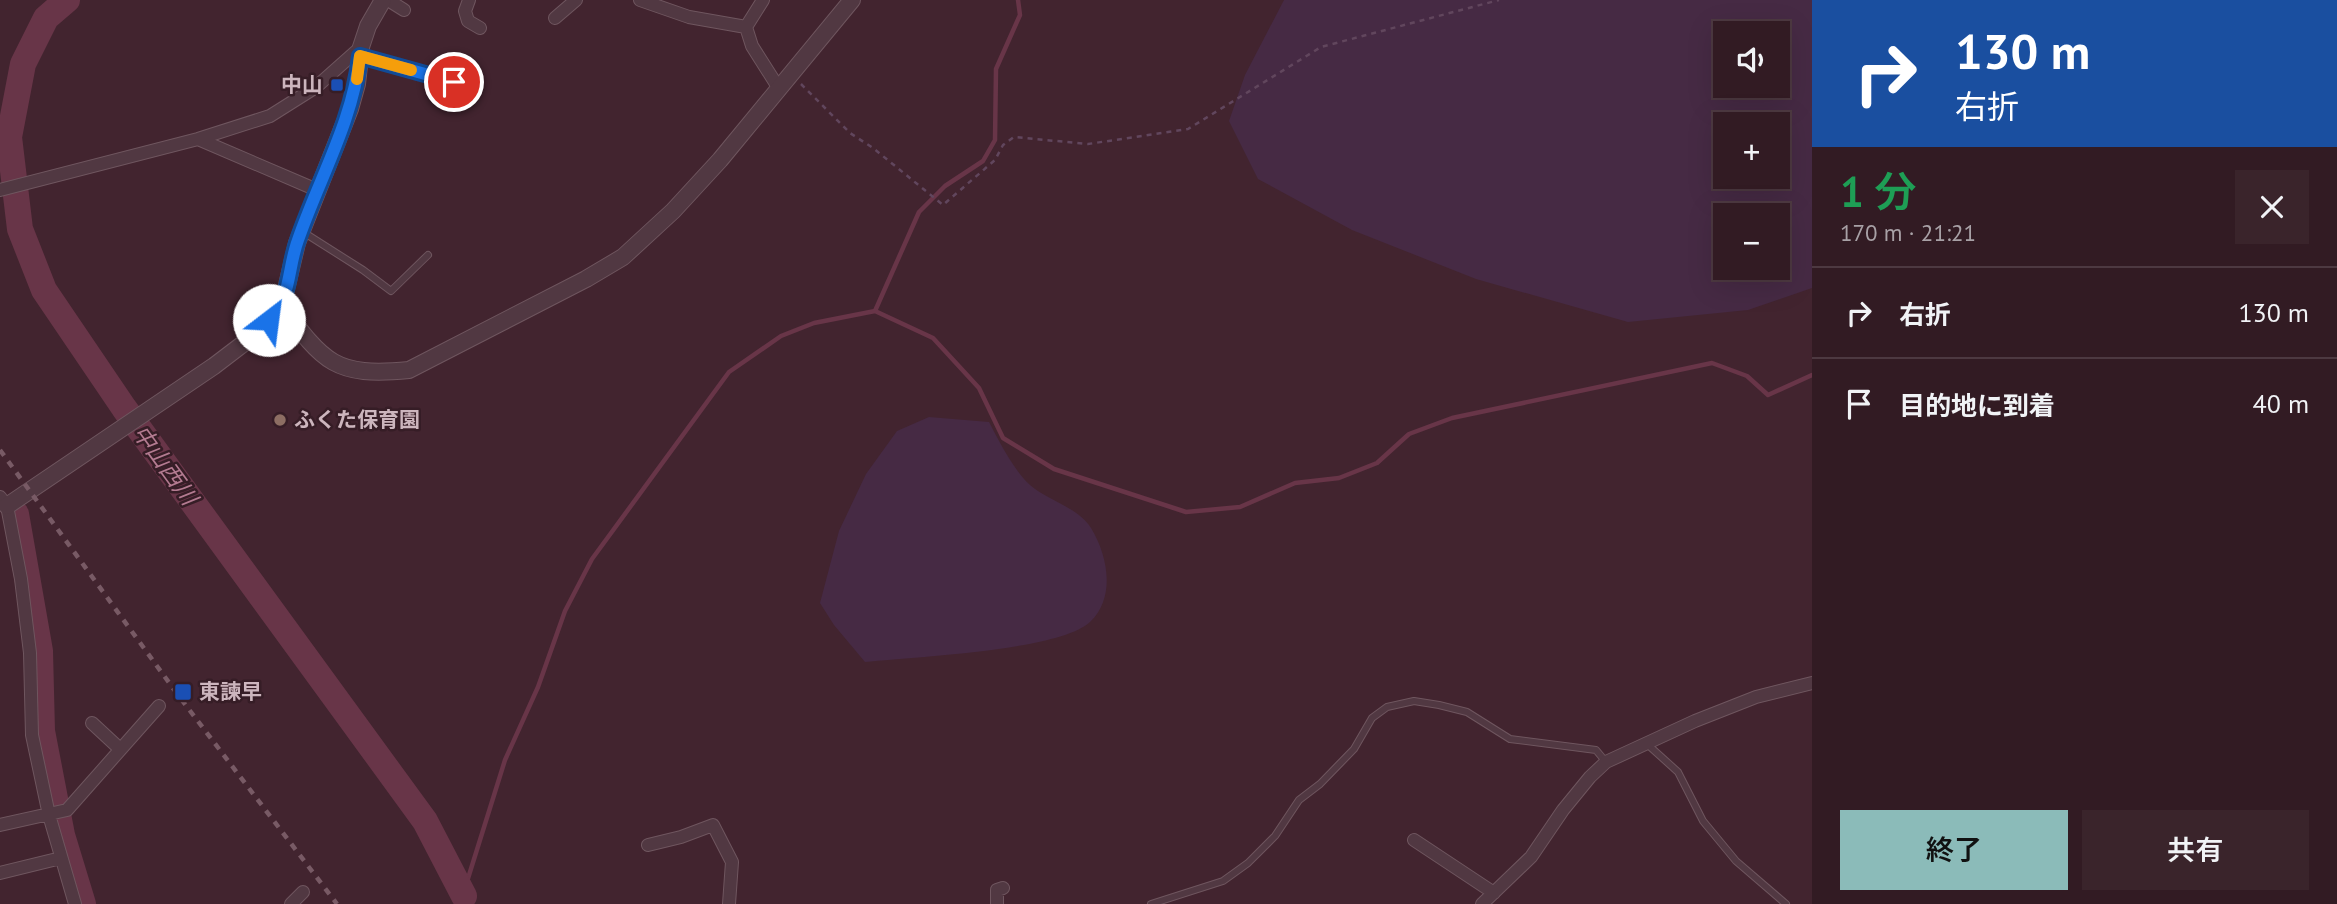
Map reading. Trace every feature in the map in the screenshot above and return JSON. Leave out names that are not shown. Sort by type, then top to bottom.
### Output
[{"type":"street","points":[[75,904],[49,814],[32,735],[30,653],[21,579],[4,501],[117,430],[256,334],[282,306],[301,231],[350,109],[357,84],[360,51],[368,26],[383,0]]},
{"type":"street","points":[[388,0],[404,10]]},
{"type":"street","points":[[469,0],[465,11],[468,21],[480,28]]},
{"type":"street","points":[[555,18],[576,0]]},
{"type":"street","points":[[640,0],[689,17],[746,27]]},
{"type":"street","points":[[762,0],[746,27],[752,46],[778,87]]},
{"type":"street","points":[[282,306],[310,343],[330,361],[356,372],[409,370],[586,279],[623,257],[673,211],[720,160],[852,0]]},
{"type":"street","points":[[0,190],[198,139],[270,116],[316,87],[360,51]]},
{"type":"street","points":[[198,139],[317,190]]},
{"type":"street","points":[[1482,904],[1531,857],[1563,810],[1606,762],[1756,697],[1812,683]]},
{"type":"street","points":[[0,825],[67,810],[159,706]]},
{"type":"street","points":[[92,723],[120,749]]},
{"type":"street","points":[[648,845],[713,825],[732,862],[729,904]]},
{"type":"street","points":[[1414,840],[1494,893]]},
{"type":"street","points":[[0,873],[61,858]]},
{"type":"street","points":[[997,904],[997,890],[1003,888]]},
{"type":"street","points":[[291,904],[303,892]]},
{"type":"lane","points":[[360,51],[454,82]]},
{"type":"lane","points":[[301,231],[391,291],[428,255]]},
{"type":"lane","points":[[1151,904],[1223,881],[1248,863],[1275,836],[1299,800],[1320,784],[1354,749],[1372,718],[1387,707],[1414,701],[1467,712],[1510,739],[1597,750],[1606,762]]},
{"type":"lane","points":[[1646,743],[1678,772],[1703,821],[1736,861],[1786,904]]},
{"type":"path","points":[[790,73],[850,133],[941,204],[995,160],[1003,145],[1014,137],[1088,144],[1188,129],[1321,47],[1499,0]]},
{"type":"shaded area","points":[[1284,0],[1812,0],[1812,288],[1748,310],[1628,322],[1476,279],[1352,230],[1258,179],[1229,121],[1245,75]]},
{"type":"shaded area","points":[[929,417],[989,422],[1012,464],[1024,479],[1086,521],[1102,551],[1107,576],[1104,601],[1090,622],[1073,632],[1018,646],[865,662],[834,625],[820,603],[839,531],[866,474],[897,431]]},
{"type":"waterway","name":"中山西川","points":[[67,0],[46,18],[23,64],[9,137],[20,229],[44,290],[124,408],[425,821],[464,896]]},
{"type":"waterway","points":[[875,311],[919,212],[945,186],[983,161],[995,140],[996,69],[1020,15],[1018,0]]},
{"type":"waterway","points":[[460,904],[505,760],[538,687],[565,611],[592,559],[729,372],[781,336],[814,323],[875,311],[933,338],[979,388],[1003,438],[1054,469],[1186,512],[1240,507],[1295,483],[1339,478],[1377,463],[1409,434],[1452,418],[1712,363],[1747,376],[1768,395],[1812,375]]},
{"type":"waterway","name":"中山西川","points":[[16,514],[40,651],[42,731],[62,835],[83,904]]},
{"type":"railway","points":[[0,450],[178,695],[337,904]]},
{"type":"slow traffic","points":[[357,79],[360,56],[411,70]]},
{"type":"place","name":"中山","points":[[337,85]]},
{"type":"place","name":"ふくた保育園","points":[[280,420]]},
{"type":"place","name":"東諫早","points":[[183,692]]},
{"type":"route","points":[[269,320],[282,306],[297,243],[350,109],[357,84],[360,56],[454,82]]}]
